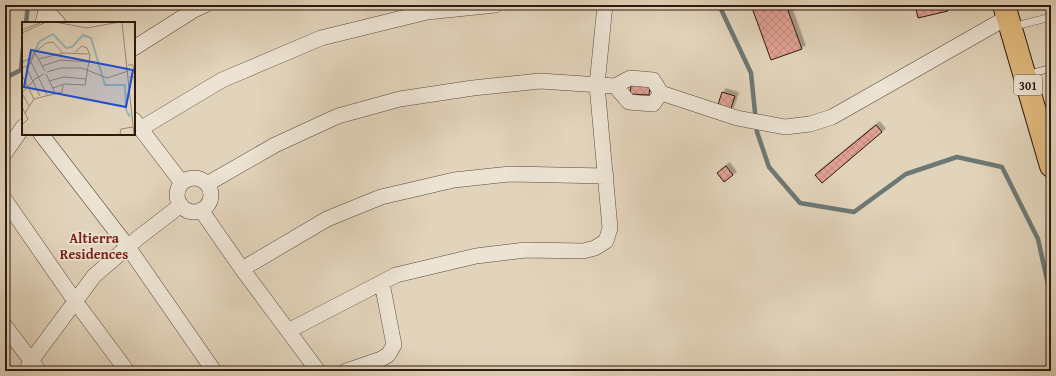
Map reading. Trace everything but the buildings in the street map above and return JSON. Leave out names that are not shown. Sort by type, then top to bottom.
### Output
[{"type":"main road","name":"301","points":[[1008,17],[1051,166]]},
{"type":"street","points":[[135,47],[194,10],[205,5]]},
{"type":"street","points":[[182,183],[137,125],[222,80],[321,38],[427,12],[495,5]]},
{"type":"street","points":[[288,331],[396,275],[476,256],[526,250],[583,252],[595,248],[606,241],[610,228],[597,85],[605,5],[598,5]]},
{"type":"street","points":[[46,13],[57,22]]},
{"type":"street","points":[[207,184],[274,145],[338,116],[400,99],[473,88],[540,81],[615,86],[630,78],[654,80],[661,93],[737,118],[785,127],[810,124],[832,117],[1008,17]]},
{"type":"street","points":[[615,86],[629,102],[653,104],[661,93]]},
{"type":"street","points":[[5,153],[22,128]]},
{"type":"street","points":[[42,135],[128,247],[214,371]]},
{"type":"street","points":[[242,269],[327,219],[381,197],[454,180],[510,174],[606,176]]},
{"type":"street","points":[[197,178],[207,184],[210,188],[211,198],[206,207],[196,212],[190,211],[180,205],[177,196],[182,183],[187,180],[197,178]]},
{"type":"street","points":[[5,200],[75,301],[127,371]]},
{"type":"street","points":[[5,326],[32,368],[75,301],[94,276],[180,205]]},
{"type":"street","points":[[201,210],[242,269],[318,371]]},
{"type":"street","points":[[346,371],[381,359],[388,355],[394,345],[382,283]]},
{"type":"lane","points":[[1008,17],[1051,17]]},
{"type":"lane","points":[[1025,76],[1051,68]]},
{"type":"waterway","points":[[26,22],[28,5]]},
{"type":"waterway","points":[[719,5],[751,73],[757,132],[769,167],[800,203],[854,212],[906,174],[957,157],[1002,167],[1038,239],[1051,298]]},
{"type":"waterway","points":[[5,78],[21,70],[22,59]]},
{"type":"district","name":"Altierra Residences","points":[[94,246]]}]
